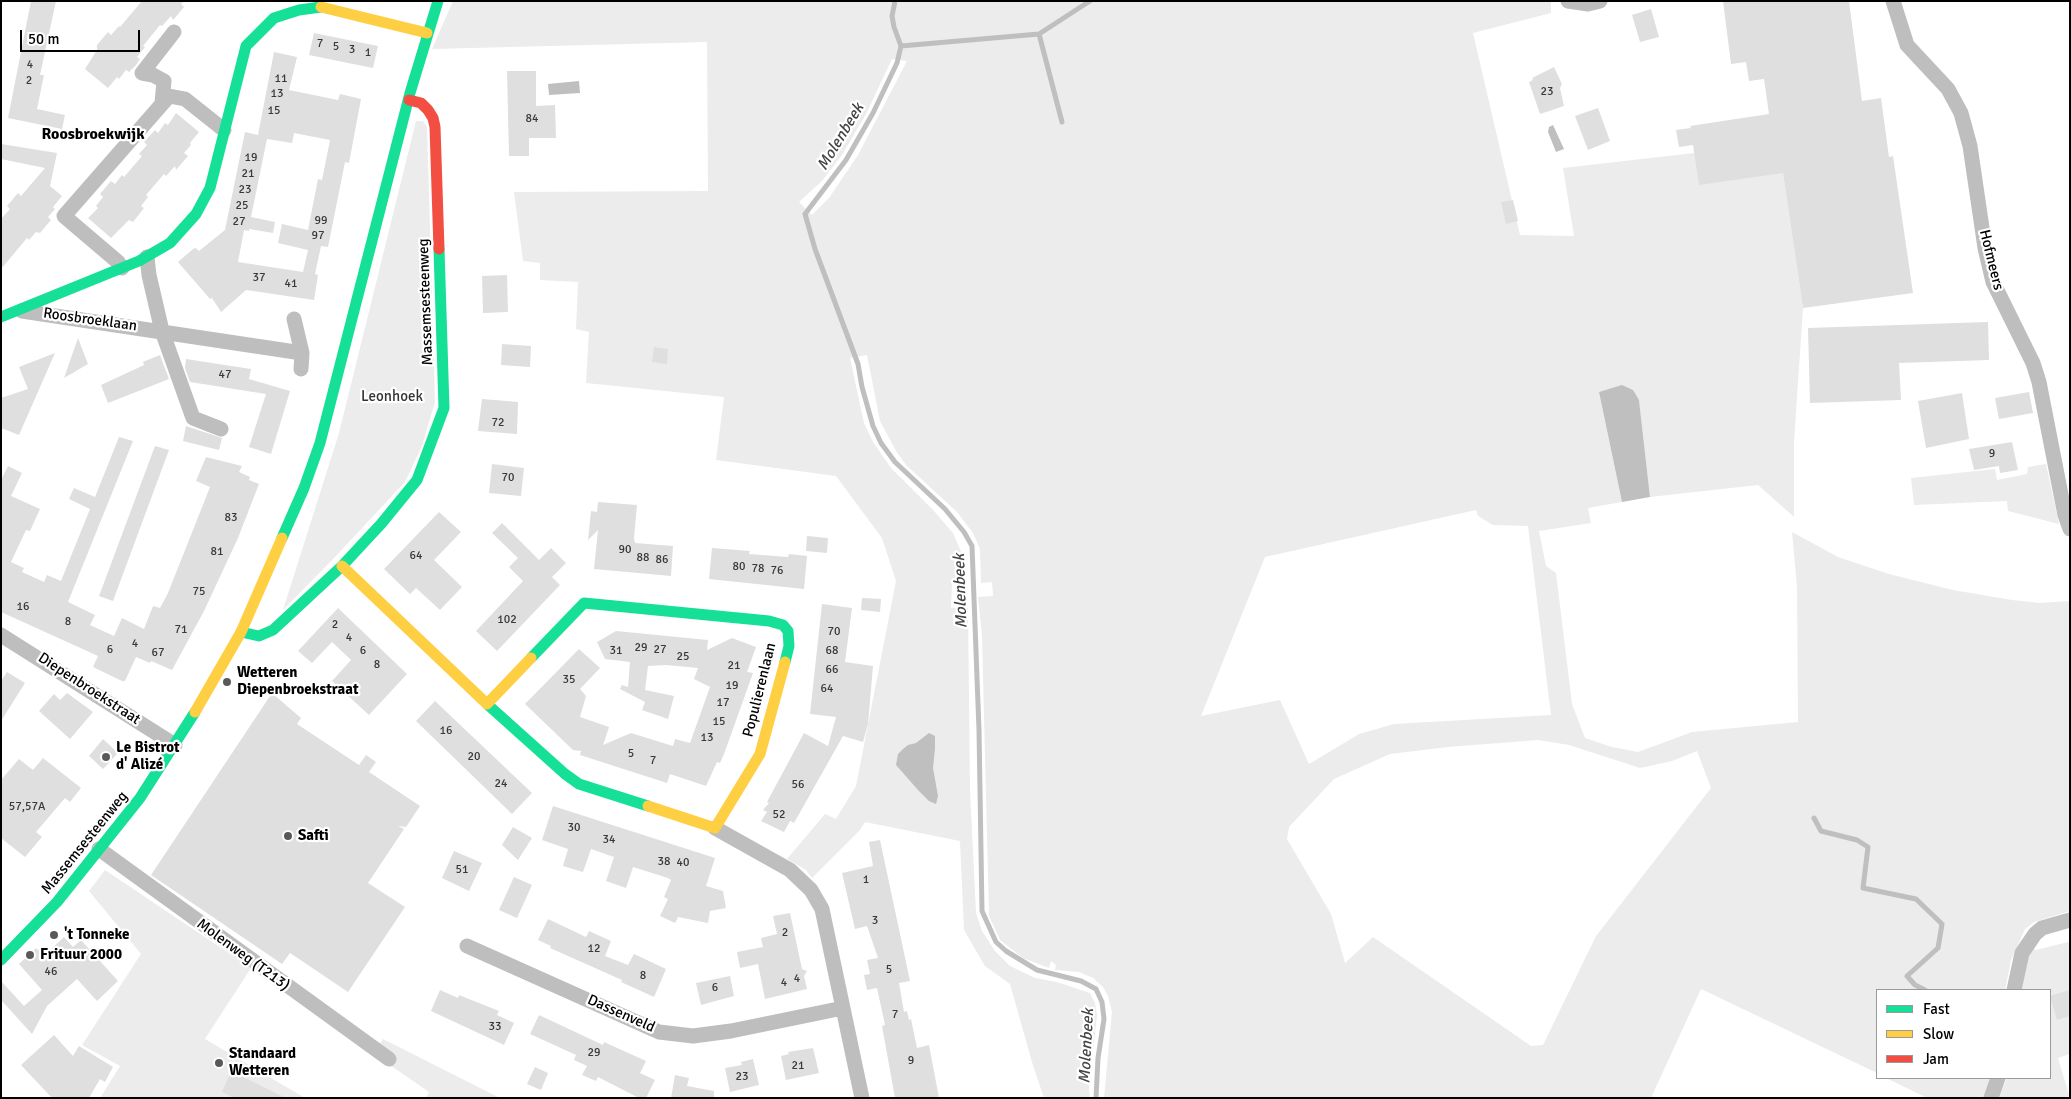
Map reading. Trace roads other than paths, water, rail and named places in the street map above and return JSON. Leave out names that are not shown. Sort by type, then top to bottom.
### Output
[{"type":"street","name":"Massemsesteenweg","points":[[1,960],[57,902],[140,798],[202,702],[241,632],[304,488],[320,443],[409,100],[427,33],[438,1]]},
{"type":"street","points":[[1568,1],[1588,4],[1600,1]]},
{"type":"street","name":"Hofmeers","points":[[1893,1],[1907,45],[1948,89],[1961,113],[1970,146],[1985,248],[1993,282],[2033,363],[2040,382],[2063,506],[2070,529]]},
{"type":"street","name":"Roosbroeklaan","points":[[1,317],[122,268],[147,257],[170,243],[196,214],[210,188],[246,46],[274,18],[305,5],[427,33]]},
{"type":"street","points":[[162,103],[164,81],[153,75],[142,73],[174,32]]},
{"type":"street","points":[[122,268],[118,262],[64,216],[169,96],[185,99],[224,130]]},
{"type":"street","name":"Massemsesteenweg","points":[[241,632],[259,636],[273,630],[342,566],[381,524],[417,480],[444,408],[435,127],[433,118],[428,110],[421,103],[409,100]]},
{"type":"street","name":"Roosbroeklaan","points":[[147,257],[149,275],[162,331],[193,418],[221,429]]},
{"type":"street","name":"Roosbroeklaan","points":[[17,310],[302,353]]},
{"type":"street","points":[[294,320],[302,353],[301,369]]},
{"type":"street","points":[[342,566],[487,704],[565,774],[579,784],[715,828],[790,870],[811,890],[822,909],[862,1098]]},
{"type":"street","name":"Populierenlaan","points":[[487,704],[584,603],[769,621],[783,625],[788,631],[789,646],[760,754],[715,828]]},
{"type":"street","name":"Diepenbroekstraat","points":[[1,635],[175,745]]},
{"type":"street","name":"Molenweg (T213)","points":[[99,850],[388,1059]]},
{"type":"street","points":[[2014,989],[2022,953],[2035,934],[2042,928],[2070,920]]},
{"type":"street","name":"Dassenveld","points":[[467,946],[659,1032],[693,1036],[731,1031],[843,1008]]},
{"type":"street","points":[[1991,1098],[1998,1079]]},
{"type":"waterway","name":"Molenbeek","points":[[895,1],[892,16],[901,46],[897,63],[873,113],[846,160],[805,214],[815,249],[858,364],[862,387],[873,426],[881,443],[895,462],[945,509],[964,532],[972,546],[979,730],[982,911],[996,942],[1006,951],[1037,970],[1081,981],[1096,989],[1102,1002],[1104,1019],[1098,1058],[1096,1098]]},
{"type":"waterway","points":[[1062,122],[1039,34],[1090,1]]},
{"type":"waterway","points":[[901,46],[1039,34]]},
{"type":"waterway","points":[[1814,818],[1821,831],[1857,840],[1868,847],[1863,888],[1916,899],[1942,924],[1938,948],[1907,976],[1915,985],[1923,989]]},
{"type":"place","name":"Wetteren Diepenbroekstraat","points":[[227,682]]},
{"type":"place","name":"Le Bistrot d' Alizé","points":[[106,757]]},
{"type":"place","name":"Safti","points":[[288,836]]},
{"type":"place","name":"'t Tonneke","points":[[54,935]]},
{"type":"place","name":"Frituur 2000","points":[[30,955]]},
{"type":"place","name":"Standaard Wetteren","points":[[219,1063]]},
{"type":"district","name":"Roosbroekwijk","points":[[93,135]]},
{"type":"park label","name":"Leonhoek","points":[[392,397]]}]
